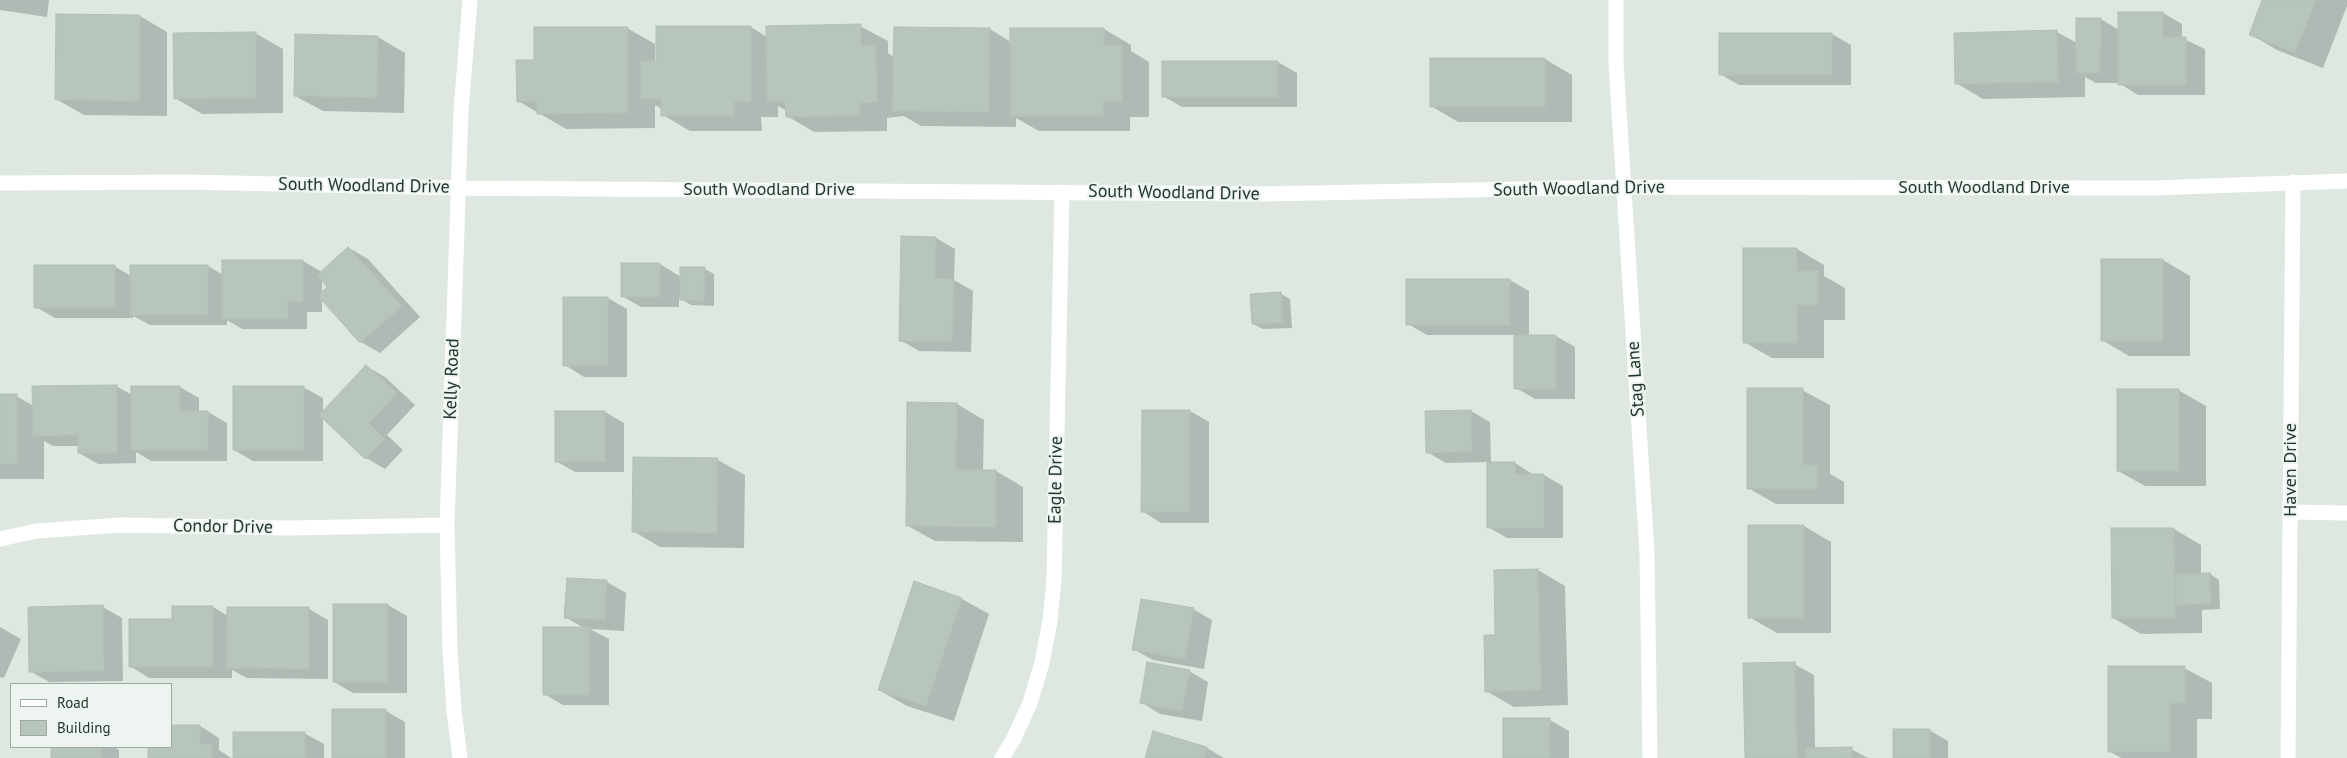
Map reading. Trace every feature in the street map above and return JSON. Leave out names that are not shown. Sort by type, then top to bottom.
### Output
[{"type":"street","name":"Kelly Road","points":[[460,758],[454,711],[450,650],[447,525],[462,97],[470,0]]},
{"type":"street","name":"Stag Lane","points":[[1616,0],[1616,63],[1648,553],[1650,758]]},
{"type":"street","name":"South Woodland Drive","points":[[0,183],[187,182],[459,188],[1261,194],[1624,187],[2154,188],[2347,181]]},
{"type":"street","name":"Haven Drive","points":[[2288,758],[2293,182]]},
{"type":"street","name":"Eagle Drive","points":[[1002,758],[1013,740],[1030,703],[1042,663],[1050,621],[1054,579],[1062,192]]},
{"type":"street","points":[[2291,512],[2347,513]]},
{"type":"street","name":"Condor Drive","points":[[0,539],[37,530],[120,524],[289,528],[447,525]]},
{"type":"building","points":[[2262,0],[2316,0],[2295,53],[2249,35]]},
{"type":"building","points":[[2118,12],[2163,12],[2163,37],[2186,37],[2186,85],[2118,85]]},
{"type":"building","points":[[56,14],[140,15],[140,101],[55,100]]},
{"type":"building","points":[[2076,18],[2101,18],[2100,73],[2076,73]]},
{"type":"building","points":[[861,24],[861,45],[876,45],[877,102],[860,103],[860,116],[786,117],[785,101],[767,101],[766,26]]},
{"type":"building","points":[[656,26],[751,26],[751,102],[734,102],[735,116],[661,116],[661,99],[641,99],[641,61],[656,61]]},
{"type":"building","points":[[534,27],[628,27],[628,113],[537,114],[537,102],[517,102],[516,60],[534,60]]},
{"type":"building","points":[[894,27],[990,28],[989,112],[892,111]]},
{"type":"building","points":[[1010,28],[1104,28],[1104,45],[1122,45],[1122,102],[1103,102],[1103,116],[1010,116]]},
{"type":"building","points":[[2057,30],[2058,82],[1955,84],[1954,33]]},
{"type":"building","points":[[256,32],[256,98],[174,99],[173,33]]},
{"type":"building","points":[[1719,33],[1832,33],[1832,75],[1719,75]]},
{"type":"building","points":[[295,34],[378,36],[377,98],[294,96]]},
{"type":"building","points":[[1430,58],[1545,58],[1545,107],[1430,107]]},
{"type":"building","points":[[1162,61],[1278,61],[1278,97],[1162,97]]},
{"type":"building","points":[[901,236],[936,237],[935,278],[954,279],[952,342],[899,341]]},
{"type":"building","points":[[348,247],[402,306],[360,343],[318,296],[327,287],[317,275]]},
{"type":"building","points":[[1743,248],[1797,248],[1797,271],[1818,271],[1818,305],[1797,305],[1797,343],[1743,343]]},
{"type":"building","points":[[2101,259],[2163,259],[2163,341],[2101,341]]},
{"type":"building","points":[[222,260],[303,260],[303,302],[288,302],[288,319],[222,319]]},
{"type":"building","points":[[621,263],[660,263],[660,297],[621,297]]},
{"type":"building","points":[[34,265],[115,265],[115,308],[34,308]]},
{"type":"building","points":[[130,265],[208,265],[208,315],[130,315]]},
{"type":"building","points":[[680,267],[705,267],[704,301],[680,300]]},
{"type":"building","points":[[1406,279],[1510,279],[1510,325],[1406,325]]},
{"type":"building","points":[[1281,292],[1283,323],[1252,324],[1250,294]]},
{"type":"building","points":[[563,297],[608,297],[608,366],[563,366]]},
{"type":"building","points":[[1514,335],[1556,335],[1556,389],[1514,389]]},
{"type":"building","points":[[366,365],[397,393],[369,423],[385,439],[365,459],[319,415]]},
{"type":"building","points":[[117,385],[117,453],[78,453],[78,435],[33,436],[32,386]]},
{"type":"building","points":[[131,386],[180,386],[180,411],[208,411],[208,450],[131,450]]},
{"type":"building","points":[[233,386],[304,386],[304,450],[233,450]]},
{"type":"building","points":[[1747,388],[1803,388],[1803,465],[1817,465],[1817,489],[1747,489]]},
{"type":"building","points":[[2117,389],[2179,389],[2179,471],[2117,471]]},
{"type":"building","points":[[0,394],[17,394],[17,464],[0,464]]},
{"type":"building","points":[[907,402],[957,403],[956,470],[996,470],[996,527],[906,526]]},
{"type":"building","points":[[1142,410],[1190,410],[1190,512],[1141,512]]},
{"type":"building","points":[[1471,410],[1472,452],[1426,453],[1425,411]]},
{"type":"building","points":[[555,411],[605,411],[605,462],[555,462]]},
{"type":"building","points":[[633,457],[718,458],[717,533],[632,532]]},
{"type":"building","points":[[1487,462],[1515,462],[1515,474],[1544,474],[1544,528],[1487,528]]},
{"type":"building","points":[[1748,525],[1804,525],[1804,618],[1748,618]]},
{"type":"building","points":[[2111,528],[2174,528],[2175,618],[2112,618]]},
{"type":"building","points":[[1538,569],[1541,690],[1485,692],[1484,635],[1495,635],[1494,570]]},
{"type":"building","points":[[2210,573],[2211,604],[2176,605],[2176,574]]},
{"type":"building","points":[[567,578],[607,580],[605,620],[564,618]]},
{"type":"building","points":[[914,581],[962,598],[926,706],[878,690]]},
{"type":"building","points":[[1141,599],[1194,608],[1185,659],[1132,650]]},
{"type":"building","points":[[333,604],[388,604],[388,682],[333,682]]},
{"type":"building","points":[[103,605],[104,671],[29,672],[28,607]]},
{"type":"building","points":[[172,606],[213,606],[213,667],[129,667],[129,619],[172,619]]},
{"type":"building","points":[[227,607],[309,607],[309,669],[226,668]]},
{"type":"building","points":[[543,627],[590,627],[590,695],[543,695]]},
{"type":"building","points":[[1147,662],[1190,670],[1182,711],[1140,703]]},
{"type":"building","points":[[1795,662],[1797,758],[1745,758],[1743,663]]},
{"type":"building","points":[[2108,666],[2185,666],[2185,703],[2170,703],[2170,752],[2108,752]]},
{"type":"building","points":[[332,709],[386,709],[386,758],[332,758]]},
{"type":"building","points":[[1503,718],[1550,718],[1550,758],[1503,758]]},
{"type":"building","points":[[172,725],[200,725],[200,744],[212,745],[212,758],[148,758],[148,748],[172,748]]},
{"type":"building","points":[[1893,729],[1930,729],[1930,758],[1893,758]]},
{"type":"building","points":[[1153,731],[1207,747],[1204,758],[1145,758]]},
{"type":"building","points":[[233,732],[305,732],[305,758],[233,758]]},
{"type":"building","points":[[1852,747],[1852,758],[1806,758],[1806,748]]},
{"type":"building","points":[[51,748],[101,748],[101,758],[51,758]]}]
